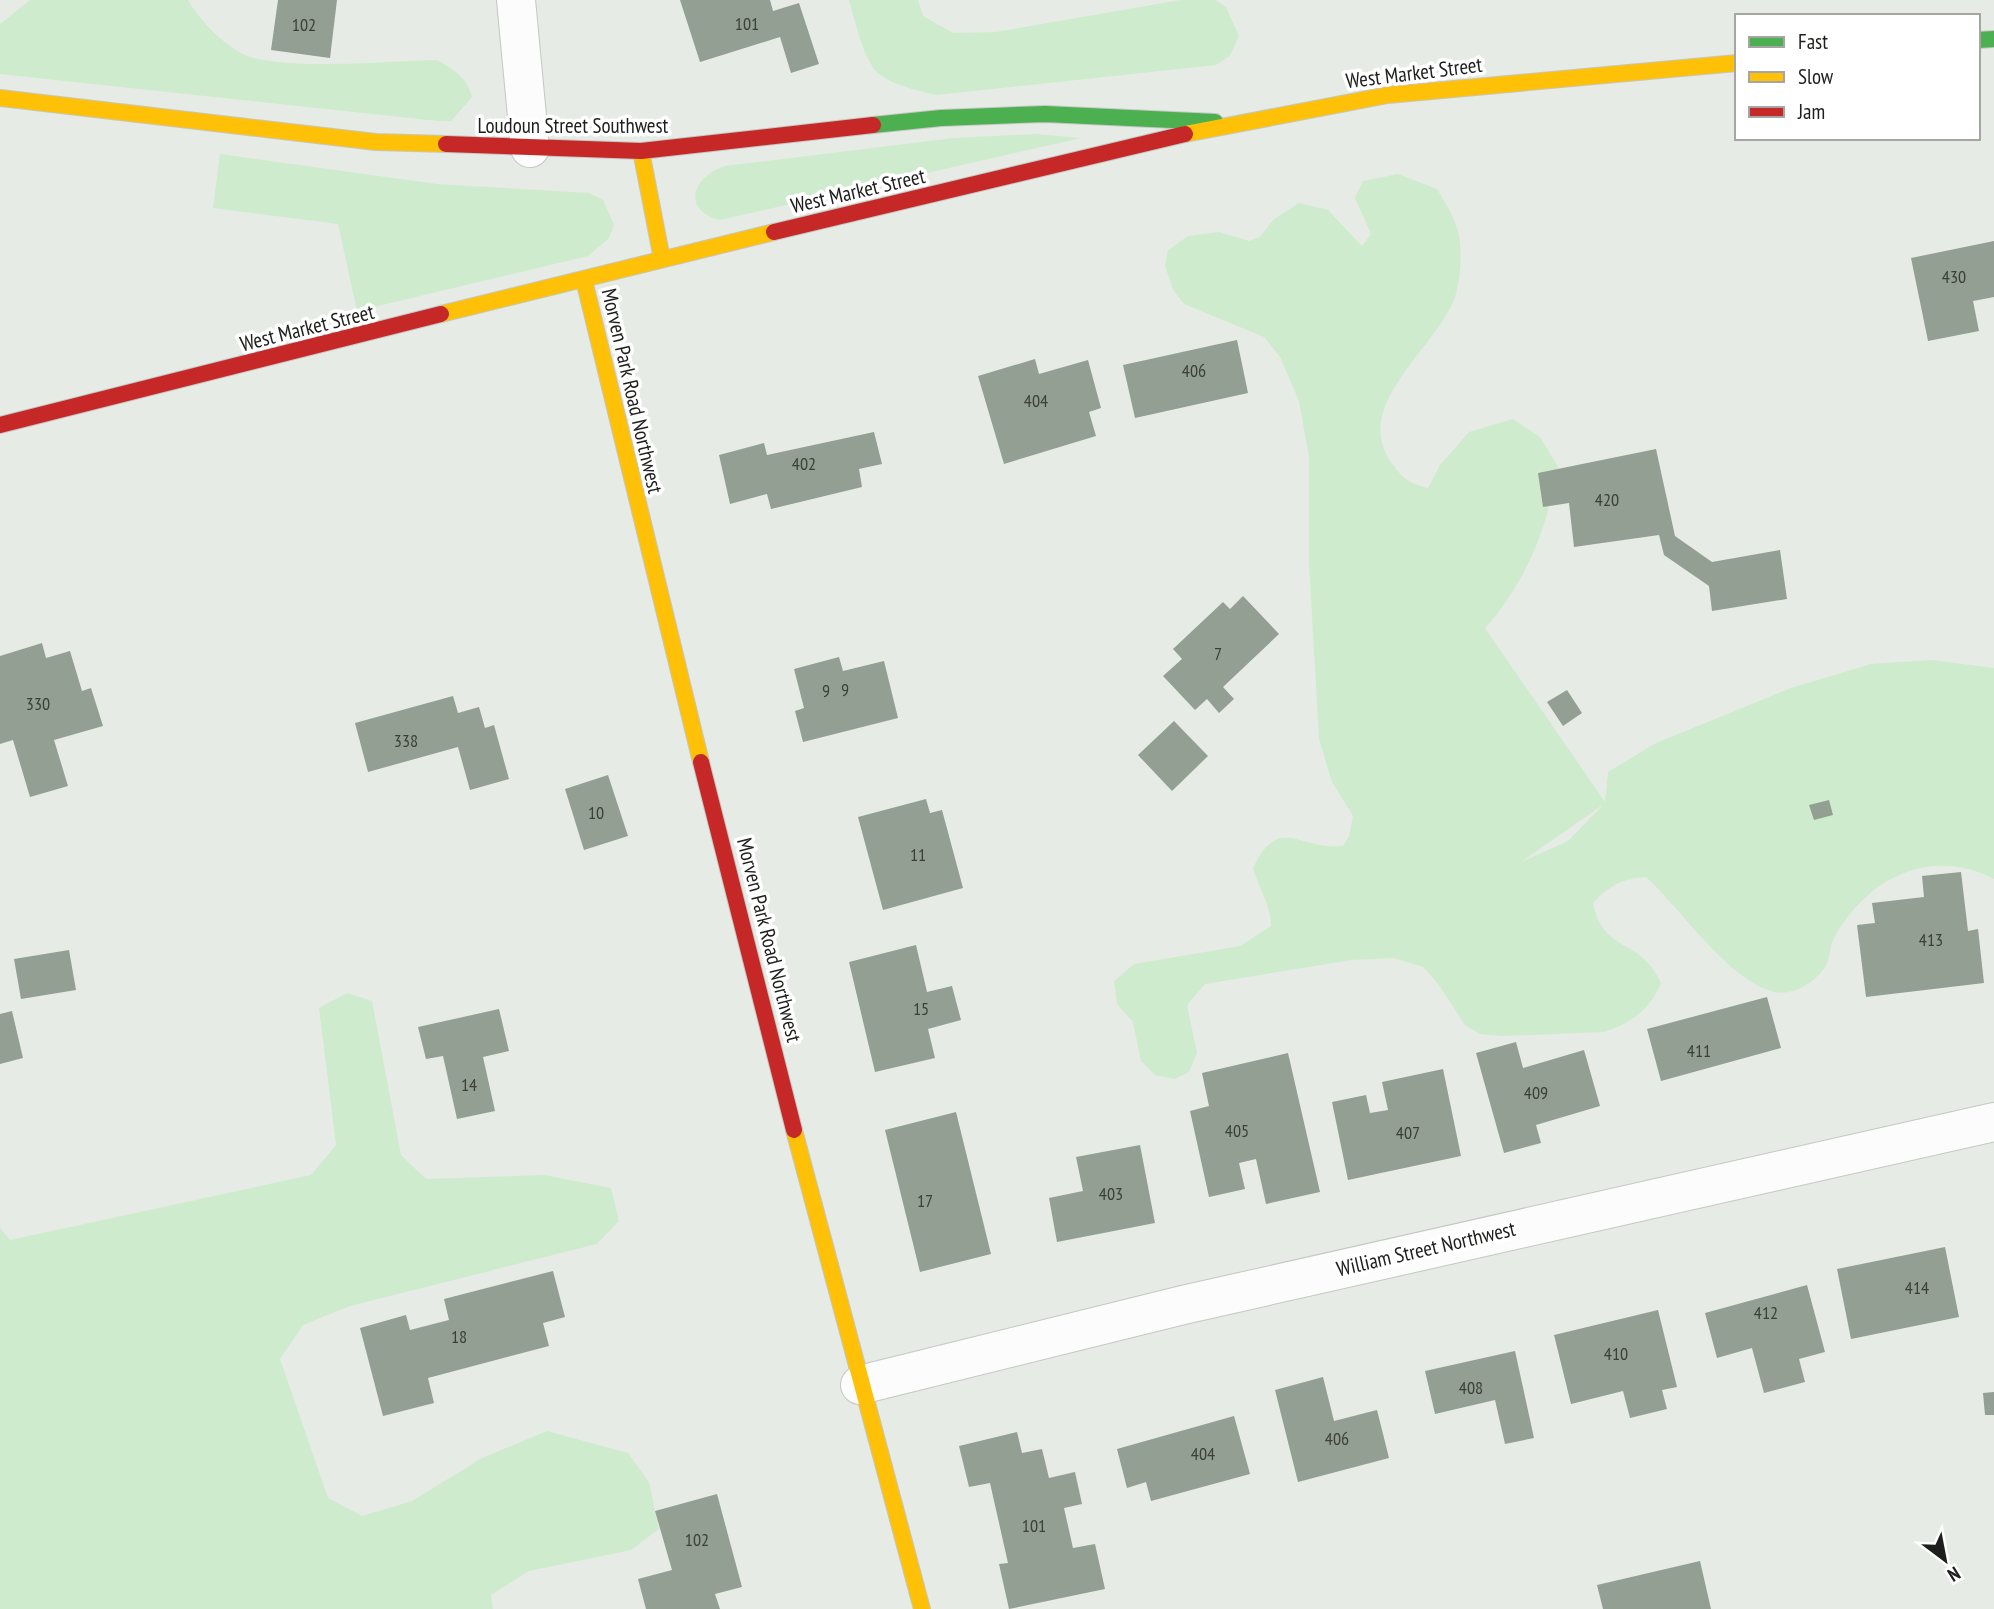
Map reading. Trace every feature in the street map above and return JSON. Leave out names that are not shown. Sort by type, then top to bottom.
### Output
[{"type":"main road","name":"West Market Street","points":[[0,425],[663,259],[1231,123],[1388,95],[1735,63]]},
{"type":"main road","name":"Loudoun Street Southwest","points":[[0,98],[376,142],[641,152],[941,118],[1045,114],[1231,123]]},
{"type":"main road","points":[[641,152],[663,259]]},
{"type":"main road","name":"Morven Park Road Northwest","points":[[584,280],[667,627],[860,1385],[922,1609]]},
{"type":"street","points":[[516,0],[530,148]]},
{"type":"street","name":"William Street Northwest","points":[[860,1385],[1251,1289],[1994,1122]]},
{"type":"green space","points":[[30,0],[188,0],[213,31],[245,55],[262,60],[310,64],[437,60],[463,79],[472,97],[451,121],[438,121],[0,74],[0,24]]},
{"type":"green space","points":[[849,0],[918,0],[923,16],[953,33],[996,32],[1180,0],[1216,0],[1226,7],[1239,36],[1230,56],[1216,65],[936,95],[898,84],[878,73],[864,49]]},
{"type":"green space","points":[[1035,134],[1081,138],[720,220],[708,216],[696,202],[698,186],[713,171],[725,166],[954,138]]},
{"type":"green space","points":[[220,154],[437,184],[589,193],[603,200],[614,225],[609,238],[588,256],[357,311],[338,224],[213,208]]},
{"type":"green space","points":[[1398,174],[1437,189],[1457,228],[1461,253],[1457,290],[1446,316],[1389,397],[1382,419],[1382,440],[1391,462],[1406,480],[1428,488],[1440,465],[1469,432],[1513,419],[1540,437],[1558,467],[1548,511],[1533,553],[1513,592],[1485,628],[1605,802],[1608,772],[1656,743],[1791,688],[1871,664],[1931,660],[1994,668],[1994,879],[1970,870],[1947,866],[1924,867],[1882,884],[1848,917],[1834,938],[1822,971],[1805,986],[1785,993],[1754,984],[1721,957],[1646,877],[1630,879],[1611,887],[1593,903],[1605,931],[1643,958],[1653,968],[1661,983],[1645,1008],[1614,1029],[1604,1032],[1502,1036],[1480,1034],[1465,1025],[1439,985],[1423,967],[1394,958],[1351,960],[1205,984],[1187,1005],[1197,1053],[1189,1072],[1175,1079],[1155,1075],[1141,1061],[1133,1022],[1117,1004],[1114,981],[1134,964],[1240,946],[1271,926],[1267,904],[1253,868],[1263,851],[1281,838],[1343,846],[1349,836],[1353,816],[1332,782],[1319,739],[1309,563],[1309,457],[1299,401],[1280,357],[1264,337],[1184,304],[1173,290],[1165,266],[1168,250],[1188,236],[1219,232],[1249,241],[1260,237],[1274,219],[1299,203],[1328,210],[1362,246],[1371,234],[1355,198],[1363,181]],"holes":[[[1602,806],[1568,841],[1521,862]]]},
{"type":"green space","points":[[347,993],[372,1001],[401,1155],[426,1179],[544,1175],[611,1188],[619,1221],[597,1244],[350,1306],[303,1325],[280,1359],[328,1498],[362,1516],[412,1501],[482,1458],[547,1431],[628,1453],[649,1482],[659,1529],[631,1550],[529,1571],[491,1595],[493,1609],[0,1609],[0,1228],[10,1240],[311,1175],[336,1145],[319,1008]]},
{"type":"building","points":[[278,0],[337,0],[330,58],[271,50]]},
{"type":"building","points":[[680,0],[770,0],[773,11],[799,3],[819,64],[791,73],[780,37],[700,62]]},
{"type":"building","points":[[1994,241],[1994,297],[1973,301],[1979,331],[1928,341],[1911,258]]},
{"type":"building","points":[[1237,340],[1248,393],[1135,418],[1123,365]]},
{"type":"building","points":[[1035,359],[1039,374],[1088,360],[1101,408],[1089,412],[1096,436],[1004,464],[978,376]]},
{"type":"building","points":[[874,432],[882,464],[859,469],[862,487],[771,509],[767,494],[730,504],[719,455],[764,443],[767,455]]},
{"type":"building","points":[[1656,449],[1675,536],[1712,562],[1780,550],[1787,599],[1712,611],[1709,586],[1664,555],[1659,535],[1574,547],[1569,503],[1543,507],[1538,473]]},
{"type":"building","points":[[1243,596],[1279,634],[1223,687],[1234,699],[1219,713],[1207,699],[1195,710],[1163,676],[1182,659],[1173,649],[1223,602],[1230,609]]},
{"type":"building","points":[[42,643],[46,658],[70,651],[82,691],[91,688],[103,726],[54,740],[68,786],[30,797],[13,740],[0,744],[0,656]]},
{"type":"building","points":[[839,657],[843,671],[884,661],[898,718],[803,742],[795,711],[804,708],[794,669]]},
{"type":"building","points":[[1567,690],[1582,713],[1563,726],[1547,702]]},
{"type":"building","points":[[453,696],[458,713],[479,707],[485,728],[494,725],[509,779],[470,790],[458,747],[368,772],[355,723]]},
{"type":"building","points":[[1174,721],[1208,756],[1172,791],[1138,755]]},
{"type":"building","points":[[608,775],[628,836],[584,850],[565,789]]},
{"type":"building","points":[[926,799],[930,813],[942,810],[963,888],[883,910],[858,817]]},
{"type":"building","points":[[1829,800],[1833,815],[1814,820],[1809,805]]},
{"type":"building","points":[[1961,872],[1968,931],[1978,929],[1984,983],[1866,997],[1857,925],[1875,923],[1872,903],[1924,897],[1922,876]]},
{"type":"building","points":[[916,945],[927,992],[952,986],[961,1020],[928,1029],[935,1058],[875,1072],[849,962]]},
{"type":"building","points":[[69,950],[76,990],[21,999],[14,959]]},
{"type":"building","points":[[1767,997],[1781,1048],[1661,1081],[1647,1029]]},
{"type":"building","points":[[499,1009],[509,1051],[483,1057],[495,1111],[457,1119],[443,1056],[426,1059],[418,1027]]},
{"type":"building","points":[[12,1011],[23,1058],[0,1064],[0,1014]]},
{"type":"building","points":[[1516,1042],[1523,1068],[1584,1050],[1600,1106],[1536,1125],[1541,1143],[1504,1153],[1476,1053]]},
{"type":"building","points":[[1288,1053],[1320,1192],[1266,1204],[1256,1159],[1239,1163],[1245,1189],[1209,1197],[1190,1111],[1209,1106],[1202,1073]]},
{"type":"building","points":[[1443,1069],[1461,1156],[1348,1180],[1332,1102],[1366,1095],[1370,1113],[1388,1110],[1382,1082]]},
{"type":"building","points":[[956,1112],[991,1254],[920,1272],[885,1130]]},
{"type":"building","points":[[1140,1145],[1155,1223],[1057,1242],[1049,1198],[1083,1191],[1076,1157]]},
{"type":"building","points":[[1945,1247],[1959,1317],[1851,1339],[1837,1269]]},
{"type":"building","points":[[553,1271],[565,1317],[543,1323],[549,1346],[428,1378],[434,1403],[383,1416],[360,1328],[406,1315],[410,1330],[449,1320],[444,1299]]},
{"type":"building","points":[[1807,1285],[1825,1352],[1799,1359],[1805,1382],[1764,1393],[1752,1348],[1717,1358],[1705,1313]]},
{"type":"building","points":[[1658,1310],[1677,1387],[1662,1390],[1667,1409],[1630,1418],[1623,1391],[1571,1404],[1554,1335]]},
{"type":"building","points":[[1515,1351],[1534,1438],[1505,1444],[1495,1400],[1435,1414],[1425,1371]]},
{"type":"building","points":[[1323,1377],[1334,1421],[1377,1410],[1389,1458],[1298,1482],[1275,1390]]},
{"type":"building","points":[[1994,1392],[1994,1415],[1985,1415],[1983,1393]]},
{"type":"building","points":[[1234,1416],[1250,1474],[1151,1501],[1146,1482],[1127,1488],[1117,1449]]},
{"type":"building","points":[[1017,1432],[1022,1453],[1042,1449],[1049,1478],[1075,1472],[1082,1504],[1064,1508],[1073,1548],[1095,1544],[1105,1589],[1009,1609],[999,1564],[1008,1563],[990,1483],[969,1487],[959,1446]]},
{"type":"building","points":[[717,1494],[742,1587],[715,1594],[720,1609],[646,1609],[638,1579],[672,1570],[655,1511]]},
{"type":"building","points":[[1700,1561],[1711,1609],[1603,1609],[1597,1585]]},
{"type":"traffic: fast","points":[[1980,40],[1994,39]]},
{"type":"traffic: fast","points":[[873,125],[941,118],[1045,114],[1215,122]]},
{"type":"traffic: slow","points":[[1185,134],[1388,95],[1735,63]]},
{"type":"traffic: slow","points":[[0,98],[376,142],[446,144]]},
{"type":"traffic: slow","points":[[641,151],[662,259]]},
{"type":"traffic: slow","points":[[441,314],[774,232]]},
{"type":"traffic: slow","points":[[584,280],[701,762]]},
{"type":"traffic: slow","points":[[794,1130],[922,1609]]},
{"type":"traffic: jam","points":[[446,144],[641,151],[873,125]]},
{"type":"traffic: jam","points":[[774,232],[1185,134]]},
{"type":"traffic: jam","points":[[0,425],[441,314]]},
{"type":"traffic: jam","points":[[701,762],[794,1130]]}]
